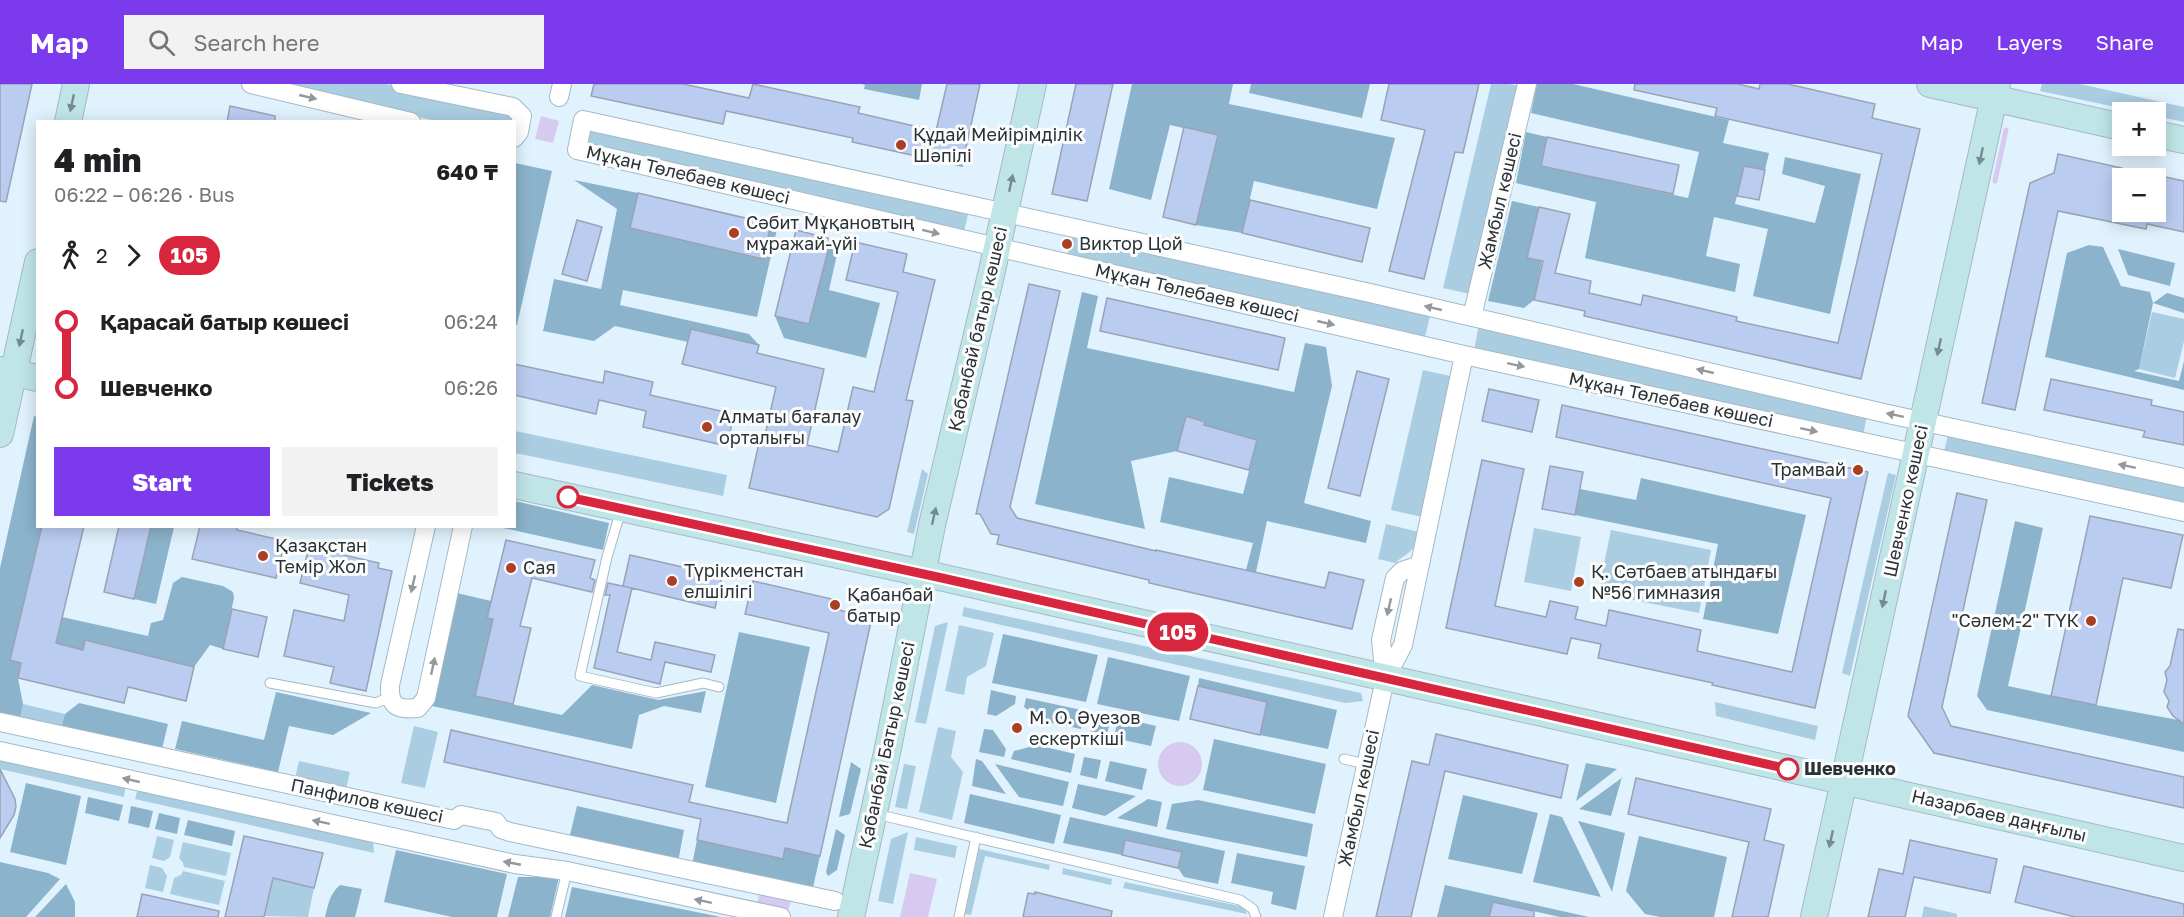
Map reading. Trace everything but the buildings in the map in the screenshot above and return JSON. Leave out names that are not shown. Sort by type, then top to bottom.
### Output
[{"type":"street","points":[[68,120],[76,84]]},
{"type":"street","points":[[251,84],[403,120]]},
{"type":"street","points":[[401,84],[513,107],[522,116],[519,132],[516,136]]},
{"type":"street","name":"Қабанбай батыр көшесі","points":[[922,573],[1033,84]]},
{"type":"street","name":"Жамбыл көшесі","points":[[1473,317],[1527,84]]},
{"type":"street","points":[[1930,84],[1996,92],[2112,124]]},
{"type":"street","name":"Шевченко көшесі","points":[[1814,917],[1996,92]]},
{"type":"street","name":"Мұқан Төлебаев көшесі","points":[[2184,478],[1923,421],[1370,293],[583,120],[577,150],[1464,354],[2184,512]]},
{"type":"street","points":[[2166,136],[2184,140]]},
{"type":"street","points":[[0,434],[17,374],[36,273]]},
{"type":"street","name":"Жамбыл көшесі","points":[[1333,917],[1385,679],[1381,640],[1395,578],[1402,571],[1420,565],[1464,354]]},
{"type":"street","name":"Назарбаев даңғылы","points":[[516,485],[922,573],[2184,858]]},
{"type":"street","points":[[426,528],[390,685],[390,697],[395,705],[403,709],[418,708],[426,698],[464,528]]},
{"type":"street","name":"Қабанбай Батыр көшесі","points":[[843,909],[873,813],[922,573]]},
{"type":"street","name":"Панфилов көшесі","points":[[0,722],[454,820],[461,815],[496,822],[501,829],[510,832],[843,909]]},
{"type":"street","name":"Панфилов көшесі","points":[[0,751],[515,864],[567,871],[752,914],[781,917]]},
{"type":"lane","points":[[622,508],[607,557],[580,676],[656,693],[703,683],[719,687]]},
{"type":"lane","points":[[270,683],[376,703],[390,697]]},
{"type":"lane","points":[[1344,759],[1366,764]]},
{"type":"lane","points":[[873,813],[1240,900],[1253,909],[1256,917]]},
{"type":"lane","points":[[959,917],[976,837]]},
{"type":"lane","points":[[556,917],[567,871]]},
{"type":"shaded area","points":[[274,84],[386,84],[505,109],[513,120],[432,120]]},
{"type":"shaded area","points":[[862,84],[922,84],[919,100],[864,89],[865,85]]},
{"type":"shaded area","points":[[1132,84],[1233,84],[1229,104],[1395,138],[1377,209],[1254,181],[1242,233],[1196,225],[1218,136],[1170,125],[1151,200],[1109,189]]},
{"type":"shaded area","points":[[1251,84],[1370,84],[1362,118],[1249,93]]},
{"type":"shaded area","points":[[1491,84],[1520,86],[1470,294],[1443,288]]},
{"type":"shaded area","points":[[1537,84],[1573,84],[1729,120],[1723,143],[1769,153],[1765,170],[1744,166],[1735,204],[1815,223],[1825,186],[1782,174],[1785,157],[1861,174],[1830,314],[1753,296],[1768,229],[1714,217],[1706,256],[1740,264],[1735,292],[1585,258],[1596,202],[1516,183],[1526,132],[1547,137],[1541,166],[1688,198],[1699,152],[1531,113]]},
{"type":"shaded area","points":[[2042,84],[2080,84],[2161,102],[2112,102],[2112,106],[2040,91]]},
{"type":"shaded area","points":[[2166,103],[2184,107],[2184,122],[2166,118]]},
{"type":"shaded area","points":[[541,116],[559,121],[553,143],[535,139]]},
{"type":"shaded area","points":[[592,122],[970,206],[962,240],[584,151]]},
{"type":"shaded area","points":[[516,163],[552,171],[516,325]]},
{"type":"shaded area","points":[[574,180],[638,193],[630,228],[763,258],[771,224],[778,225],[757,317],[623,290],[620,305],[749,334],[759,345],[691,329],[688,342],[615,326],[594,341],[543,331],[554,279],[601,289],[617,209]]},
{"type":"shaded area","points":[[1512,201],[1539,207],[1527,257],[1542,261],[1534,300],[1524,308],[1488,301]]},
{"type":"shaded area","points":[[1075,229],[1432,308],[1423,345],[1065,263]]},
{"type":"shaded area","points":[[831,239],[840,241],[829,290],[880,303],[866,358],[784,338],[775,316],[809,324]]},
{"type":"shaded area","points":[[2089,245],[2103,247],[2121,286],[2150,292],[2153,303],[2139,369],[2134,371],[2179,381],[2184,361],[2184,390],[2045,357],[2067,253]]},
{"type":"shaded area","points":[[2118,249],[2175,263],[2170,286],[2128,275]]},
{"type":"shaded area","points":[[1082,292],[1098,296],[1087,348],[1294,392],[1305,343],[1326,347],[1332,386],[1304,503],[1371,521],[1366,543],[1267,521],[1256,572],[1246,570],[1253,543],[1160,522],[1169,477],[1243,494],[1257,440],[1204,425],[1205,421],[1187,417],[1177,451],[1131,461],[1145,529],[1035,504]]},
{"type":"shaded area","points":[[2167,293],[2184,298],[2184,313],[2153,303]]},
{"type":"shaded area","points":[[2152,312],[2184,319],[2184,341],[2175,378],[2139,369]]},
{"type":"shaded area","points":[[1480,319],[1868,409],[1862,442],[1473,356]]},
{"type":"shaded area","points":[[1423,370],[1450,376],[1422,517],[1391,510]]},
{"type":"shaded area","points":[[34,416],[36,416],[36,528],[42,528],[10,660],[21,663],[18,678],[23,704],[20,719],[0,715],[0,568]]},
{"type":"shaded area","points":[[1950,427],[2184,478],[2184,512],[1942,459]]},
{"type":"shaded area","points":[[516,431],[727,475],[723,496],[516,453]]},
{"type":"shaded area","points":[[922,469],[928,474],[914,534],[907,532]]},
{"type":"shaded area","points":[[1888,473],[1896,475],[1850,676],[1842,673]]},
{"type":"shaded area","points":[[1641,478],[1806,515],[1778,634],[1703,619],[1718,544],[1575,515],[1580,489],[1636,500]]},
{"type":"shaded area","points":[[516,501],[609,523],[603,550],[504,528],[516,528]]},
{"type":"shaded area","points":[[2015,521],[2043,528],[2008,686],[2184,721],[2184,752],[1987,710],[1977,696]]},
{"type":"shaded area","points":[[1386,524],[1419,532],[1413,548],[1395,563],[1378,559]]},
{"type":"shaded area","points":[[151,528],[174,528],[156,604],[134,599]]},
{"type":"shaded area","points":[[1534,528],[1581,537],[1571,591],[1524,582]]},
{"type":"shaded area","points":[[1611,530],[1711,550],[1699,613],[1598,593]]},
{"type":"shaded area","points":[[182,577],[223,586],[233,592],[234,598],[223,649],[210,645],[194,667],[85,641],[83,650],[56,643],[62,617],[148,636],[151,623],[163,620],[173,583]]},
{"type":"shaded area","points":[[457,593],[491,601],[487,618],[493,619],[475,696],[562,715],[592,685],[658,700],[706,691],[701,713],[664,706],[639,715],[632,749],[432,706]]},
{"type":"shaded area","points":[[964,607],[1361,693],[1363,701],[1345,703],[962,616]]},
{"type":"shaded area","points":[[948,622],[926,724],[915,722],[935,626]]},
{"type":"shaded area","points":[[959,625],[994,633],[986,666],[967,677],[964,695],[945,691]]},
{"type":"shaded area","points":[[739,632],[810,647],[776,803],[705,787]]},
{"type":"shaded area","points":[[1003,634],[1098,655],[1086,702],[992,683]]},
{"type":"shaded area","points":[[1108,657],[1190,676],[1179,721],[1097,704]]},
{"type":"shaded area","points":[[1199,678],[1337,710],[1328,749],[1260,735],[1267,702],[1198,686]]},
{"type":"shaded area","points":[[991,690],[1016,696],[1015,704],[996,716],[987,714]]},
{"type":"shaded area","points":[[276,692],[371,713],[333,735],[289,726],[278,772],[175,749],[182,721],[264,740]]},
{"type":"shaded area","points":[[1026,698],[1086,711],[1081,729],[1043,721],[1024,707]]},
{"type":"shaded area","points":[[1715,702],[1818,726],[1815,740],[1716,716]]},
{"type":"shaded area","points":[[79,703],[168,724],[162,749],[61,729],[65,714]]},
{"type":"shaded area","points":[[23,704],[65,714],[61,729],[20,719]]},
{"type":"shaded area","points":[[1094,713],[1111,717],[1107,735],[1090,731]]},
{"type":"shaded area","points":[[1118,717],[1156,726],[1151,746],[1114,738]]},
{"type":"shaded area","points":[[414,726],[438,732],[425,788],[401,783]]},
{"type":"shaded area","points":[[938,727],[956,731],[951,757],[963,772],[952,820],[919,812]]},
{"type":"shaded area","points":[[984,729],[993,730],[1006,749],[1004,757],[979,752]]},
{"type":"shaded area","points":[[1214,739],[1326,764],[1315,814],[1203,790]]},
{"type":"shaded area","points":[[1180,742],[1196,748],[1202,764],[1196,780],[1180,786],[1164,780],[1158,764],[1164,748]]},
{"type":"shaded area","points":[[1037,745],[1075,754],[1071,773],[1011,759],[1014,751]]},
{"type":"shaded area","points":[[0,757],[126,784],[124,797],[0,769]]},
{"type":"shaded area","points":[[1084,757],[1101,760],[1097,779],[1080,775]]},
{"type":"shaded area","points":[[976,759],[982,761],[1006,794],[972,786]]},
{"type":"shaded area","points":[[299,761],[350,772],[346,789],[295,778]]},
{"type":"shaded area","points":[[1110,761],[1147,769],[1142,790],[1105,781]]},
{"type":"shaded area","points":[[851,762],[861,769],[850,814],[839,817]]},
{"type":"shaded area","points":[[1586,763],[1617,769],[1576,801]]},
{"type":"shaded area","points":[[904,764],[916,766],[907,809],[895,807]]},
{"type":"shaded area","points":[[995,764],[1069,782],[1063,806],[1019,797]]},
{"type":"shaded area","points":[[1622,778],[1611,816],[1579,809]]},
{"type":"shaded area","points":[[26,783],[81,796],[66,865],[10,852]]},
{"type":"shaded area","points":[[1078,784],[1136,796],[1105,816],[1072,808]]},
{"type":"shaded area","points":[[138,788],[373,839],[374,853],[135,799]]},
{"type":"shaded area","points":[[970,794],[1061,815],[1054,844],[964,823]]},
{"type":"shaded area","points":[[1463,795],[1538,813],[1522,874],[1448,859]]},
{"type":"shaded area","points":[[88,797],[123,805],[119,821],[85,813]]},
{"type":"shaded area","points":[[1148,799],[1162,802],[1157,827],[1117,818]]},
{"type":"shaded area","points":[[1198,800],[1313,824],[1307,857],[1166,829],[1172,804]]},
{"type":"shaded area","points":[[131,806],[153,811],[149,828],[128,823]]},
{"type":"shaded area","points":[[577,806],[684,830],[678,862],[569,839]]},
{"type":"shaded area","points":[[159,813],[180,818],[177,834],[155,829]]},
{"type":"shaded area","points":[[1550,814],[1562,817],[1601,897],[1533,882]]},
{"type":"shaded area","points":[[1070,817],[1225,851],[1218,884],[1184,877],[1178,868],[1181,852],[1126,840],[1122,855],[1063,843]]},
{"type":"shaded area","points":[[188,820],[235,831],[232,846],[184,835]]},
{"type":"shaded area","points":[[1578,821],[1625,833],[1612,892]]},
{"type":"shaded area","points":[[836,829],[845,835],[837,870],[828,876],[826,872]]},
{"type":"shaded area","points":[[908,832],[893,904],[878,901],[891,839]]},
{"type":"shaded area","points":[[157,836],[174,840],[170,857],[164,861],[152,858]]},
{"type":"shaded area","points":[[1639,836],[1727,857],[1714,917],[1660,917],[1645,914],[1626,891]]},
{"type":"shaded area","points":[[916,837],[957,846],[955,858],[914,850]]},
{"type":"shaded area","points":[[697,840],[783,859],[785,848],[820,856],[812,892],[692,865]]},
{"type":"shaded area","points":[[183,842],[231,853],[226,876],[184,867],[179,858]]},
{"type":"shaded area","points":[[979,849],[1050,865],[1049,870],[985,856],[971,915],[965,914]]},
{"type":"shaded area","points":[[396,850],[507,874],[497,917],[452,917],[384,902]]},
{"type":"shaded area","points":[[1237,853],[1305,866],[1296,910],[1271,904],[1273,892],[1231,883]]},
{"type":"shaded area","points":[[0,862],[48,873],[60,879],[26,917],[0,917]]},
{"type":"shaded area","points":[[150,865],[162,868],[167,876],[163,892],[145,888]]},
{"type":"shaded area","points":[[1063,868],[1112,879],[1111,885],[1062,874]]},
{"type":"shaded area","points":[[183,871],[225,881],[219,905],[170,894],[174,878],[181,875]]},
{"type":"shaded area","points":[[910,873],[937,879],[928,917],[900,917]]},
{"type":"shaded area","points":[[518,877],[559,877],[550,917],[508,917]]},
{"type":"shaded area","points":[[273,878],[314,888],[308,917],[264,916]]},
{"type":"shaded area","points":[[1125,882],[1244,907],[1247,914],[1123,888]]},
{"type":"shaded area","points":[[66,884],[75,902],[75,917],[35,917]]},
{"type":"shaded area","points":[[340,885],[362,889],[355,917],[325,917],[332,895]]},
{"type":"shaded area","points":[[1445,885],[1589,917],[1560,917],[1493,902],[1489,917],[1437,917]]},
{"type":"shaded area","points":[[572,887],[721,917],[565,917]]},
{"type":"shaded area","points":[[759,894],[791,901],[788,911],[757,904]]},
{"type":"shaded area","points":[[1924,906],[1957,914],[1957,917],[1922,917]]},
{"type":"waterway","points":[[1995,181],[2006,130]]},
{"type":"bus line","name":"105","points":[[568,497],[942,578],[1788,769]]},
{"type":"place","name":"Құдай Мейірімділік Шәпілі","points":[[901,145]]},
{"type":"place","name":"Сәбит Мұқановтың мұражай-үйі","points":[[734,233]]},
{"type":"place","name":"Виктор Цой","points":[[1067,244]]},
{"type":"place","name":"Алматы бағалау орталығы","points":[[707,427]]},
{"type":"place","name":"Трамвай","points":[[1858,470]]},
{"type":"place","name":"Қазақстан Темір Жол","points":[[263,556]]},
{"type":"place","name":"Сая","points":[[511,568]]},
{"type":"place","name":"Түрікменстан елшілігі","points":[[672,581]]},
{"type":"place","name":"Қ. Сәтбаев атындағы №56 гимназия","points":[[1579,582]]},
{"type":"place","name":"Қабанбай батыр","points":[[835,605]]},
{"type":"place","name":"\"Сәлем-2\" ТҮК","points":[[2091,621]]},
{"type":"place","name":"М. О. Әуезов ескерткіші","points":[[1017,728]]},
{"type":"place","name":"Шевченко","points":[[1788,769]]}]
